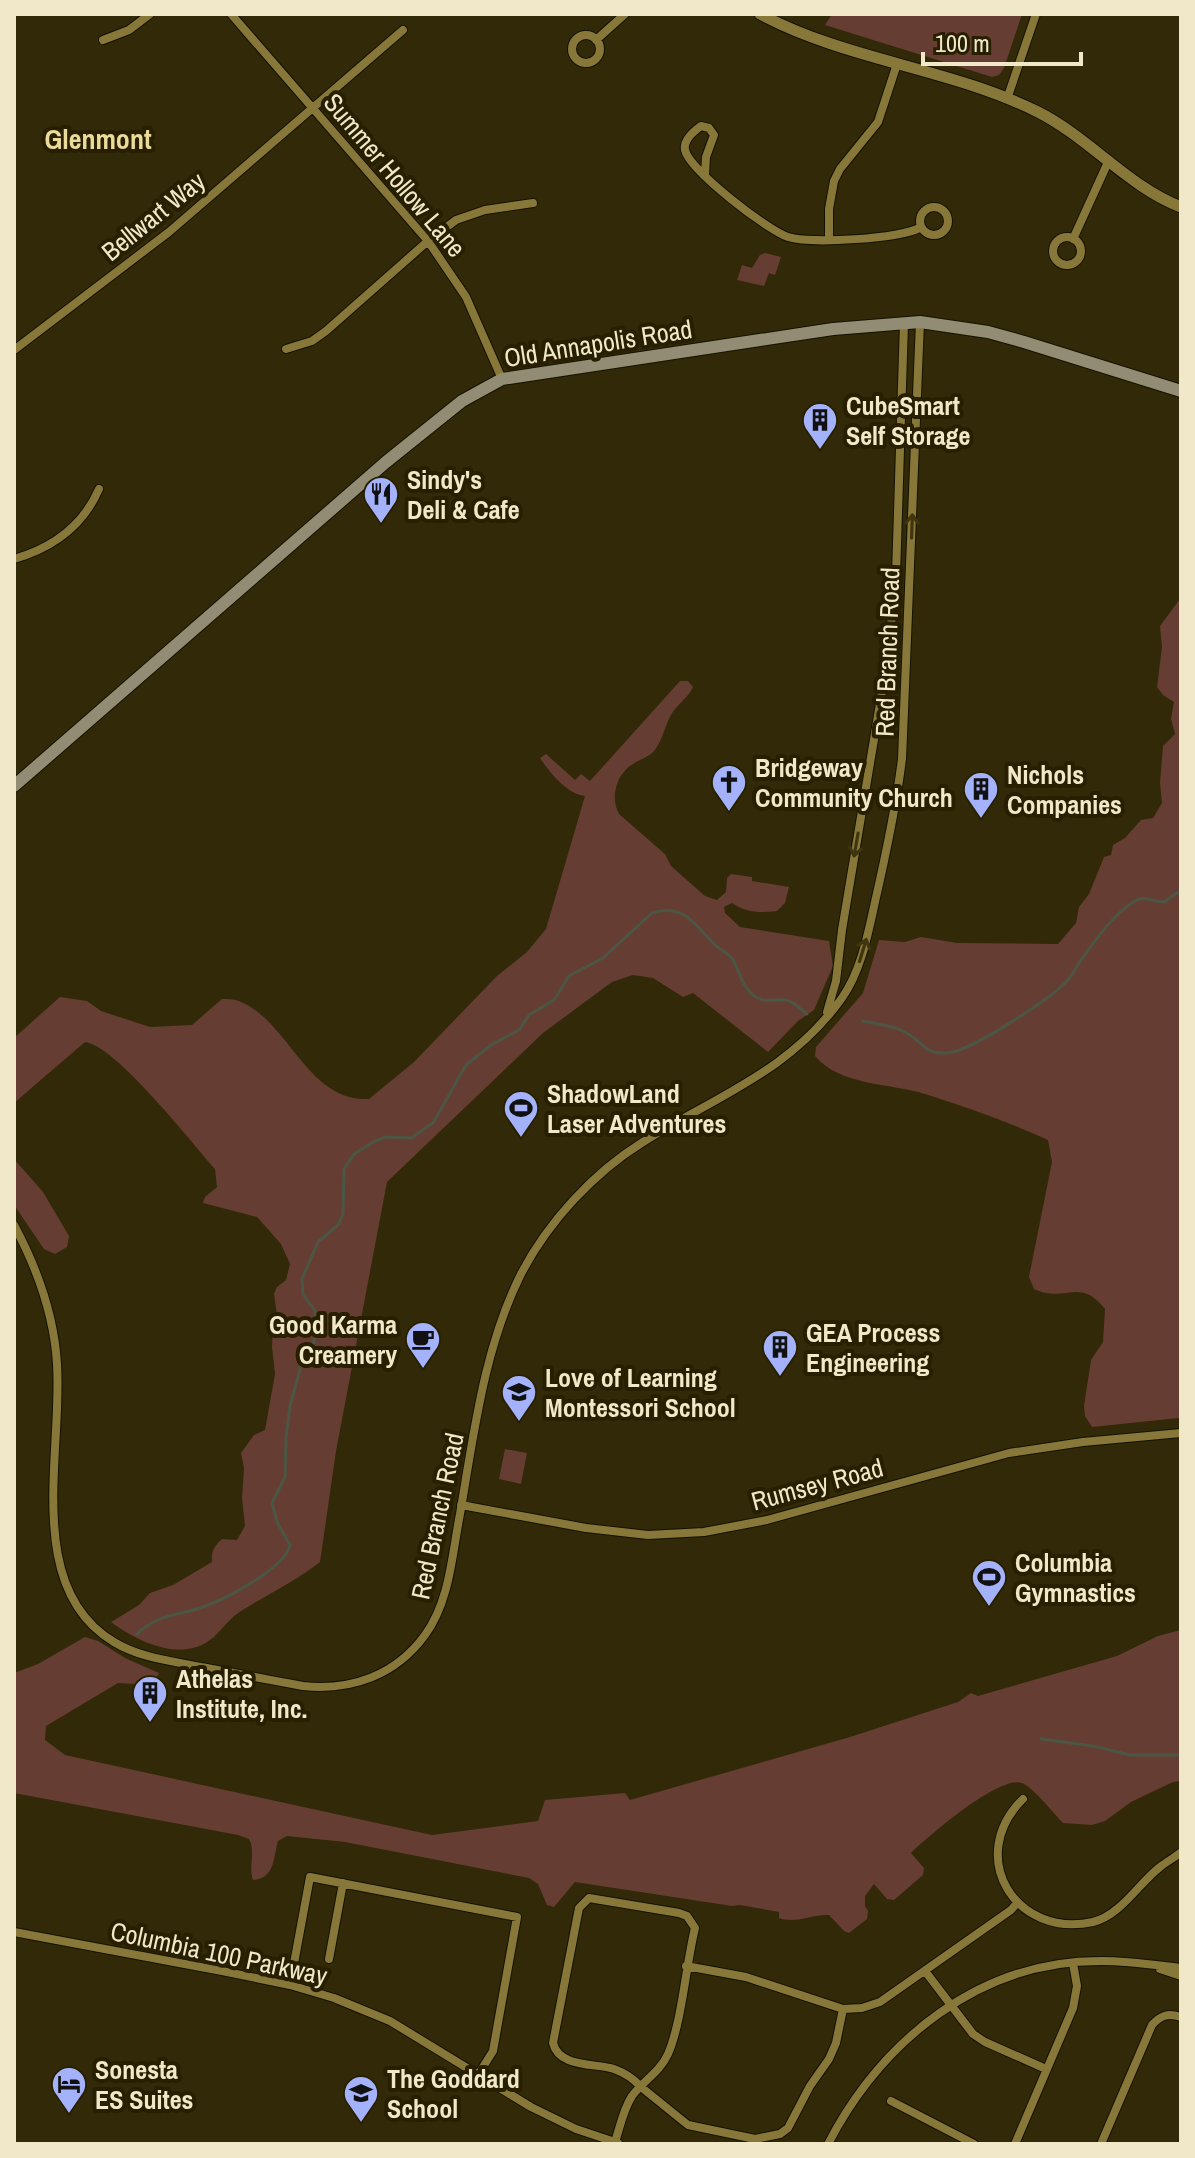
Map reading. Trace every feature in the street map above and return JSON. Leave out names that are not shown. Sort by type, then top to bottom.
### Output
[{"type":"main road","name":"Old Annapolis Road","points":[[14,786],[386,462],[462,401],[502,379],[833,329],[920,322],[988,332],[1181,391]]},
{"type":"street","points":[[103,40],[129,30],[150,14]]},
{"type":"street","name":"Summer Hollow Lane","points":[[231,14],[428,241],[466,297],[502,379]]},
{"type":"street","points":[[596,40],[625,14]]},
{"type":"street","points":[[760,14],[805,36],[971,85],[1007,99],[1062,126],[1153,193],[1181,207]]},
{"type":"street","points":[[1007,99],[1036,14]]},
{"type":"street","name":"Bellwart Way","points":[[14,350],[178,224],[403,30]]},
{"type":"street","points":[[829,239],[829,209],[834,181],[848,157],[878,122],[897,64]]},
{"type":"street","points":[[705,174],[706,157],[714,135],[709,128],[701,126],[687,139],[685,150],[705,174],[737,205],[774,231],[801,240],[905,234],[921,227]]},
{"type":"street","points":[[1073,239],[1109,160]]},
{"type":"street","points":[[286,349],[312,341],[326,331],[456,220],[470,214],[533,203]]},
{"type":"street","name":"Red Branch Road","points":[[14,1225],[37,1272],[55,1338],[58,1385],[54,1530],[59,1570],[67,1591],[89,1622],[114,1642],[161,1660],[303,1686],[341,1687],[370,1679],[400,1661],[425,1635],[444,1595],[496,1338],[509,1299],[544,1238],[575,1198],[613,1163],[641,1143],[793,1053],[842,998],[860,960],[894,821],[905,714],[920,322]]},
{"type":"street","name":"Red Branch Road","points":[[825,1017],[836,981],[888,656],[896,575],[904,323]]},
{"type":"street","points":[[14,559],[45,547],[71,529],[92,504],[99,489]]},
{"type":"street","name":"Rumsey Road","points":[[461,1505],[586,1528],[677,1535],[767,1520],[1009,1453],[1181,1433]]},
{"type":"street","points":[[1023,1799],[1010,1812],[996,1850],[1001,1876],[1017,1903],[1038,1918],[1054,1922],[1095,1922],[1180,1853]]},
{"type":"street","points":[[290,1985],[310,1877],[517,1917],[493,2051],[478,2075]]},
{"type":"street","points":[[329,1959],[343,1883]]},
{"type":"street","points":[[618,2143],[627,2106],[641,2087],[661,2065],[673,2040],[695,1928],[687,1916],[595,1897],[583,1902],[579,1908],[553,2043],[555,2049],[568,2060],[615,2069],[641,2087],[688,2125],[755,2139],[780,2134],[788,2128],[810,2086],[829,2059],[836,2043],[843,2009]]},
{"type":"street","points":[[686,1966],[746,1977],[843,2009],[862,2008],[880,2002],[1017,1903]]},
{"type":"street","name":"Columbia 100 Parkway","points":[[14,1932],[290,1985],[334,1998],[390,2021],[554,2119],[618,2143]]},
{"type":"street","points":[[828,2144],[843,2117],[879,2067],[912,2033],[949,2005],[999,1979],[1047,1966],[1102,1961],[1181,1968]]},
{"type":"street","points":[[1015,2144],[1076,1998],[1073,1963]]},
{"type":"street","points":[[1148,1965],[1181,1976]]},
{"type":"street","points":[[925,1971],[966,2027],[985,2042],[1046,2069]]},
{"type":"street","points":[[1101,2144],[1152,2025],[1167,2014],[1181,2017]]},
{"type":"street","points":[[891,2101],[974,2144]]},
{"type":"shaded area","points":[[832,14],[1022,14],[1004,68],[999,75],[992,77],[825,25]]},
{"type":"shaded area","points":[[765,253],[781,257],[775,275],[769,273],[764,286],[737,280],[742,265],[752,268],[760,255]]},
{"type":"shaded area","points":[[1180,599],[1179,1418],[1092,1427],[1085,1416],[1084,1406],[1091,1360],[1103,1342],[1105,1309],[1096,1299],[1080,1292],[1055,1294],[1034,1289],[1029,1277],[1052,1162],[1048,1140],[925,1094],[838,1073],[815,1056],[816,1047],[863,993],[879,940],[905,942],[921,937],[957,943],[1058,944],[1076,923],[1079,907],[1089,894],[1104,857],[1111,855],[1113,845],[1125,838],[1141,820],[1153,818],[1162,803],[1163,746],[1175,734],[1171,719],[1174,702],[1157,687],[1162,647],[1160,626]]},
{"type":"shaded area","points":[[680,681],[688,681],[693,687],[672,713],[654,751],[622,774],[616,787],[616,808],[665,854],[671,866],[705,896],[717,900],[726,892],[727,878],[731,874],[789,887],[785,903],[777,911],[754,912],[732,903],[724,907],[725,913],[740,927],[829,941],[833,966],[814,1010],[798,1021],[768,1052],[693,993],[683,997],[653,978],[633,975],[612,982],[543,1033],[387,1182],[336,1451],[320,1562],[237,1614],[202,1645],[175,1649],[134,1637],[111,1622],[139,1605],[150,1593],[173,1585],[212,1562],[219,1542],[222,1539],[237,1540],[245,1526],[241,1453],[254,1435],[265,1430],[275,1374],[272,1347],[277,1315],[274,1294],[286,1280],[290,1264],[281,1244],[257,1217],[203,1203],[205,1197],[217,1187],[215,1169],[133,1077],[98,1047],[85,1042],[14,1103],[14,1038],[60,997],[87,1001],[101,1011],[150,1027],[192,1025],[222,999],[234,1000],[258,1012],[314,1075],[330,1088],[348,1097],[369,1099],[414,1062],[497,976],[527,952],[546,929],[585,796],[565,787],[540,758],[546,754],[575,780],[581,774],[590,781]]},
{"type":"shaded area","points":[[14,1159],[43,1192],[69,1236],[67,1247],[55,1254],[44,1249],[14,1205]]},
{"type":"shaded area","points":[[505,1449],[527,1453],[521,1484],[499,1479]]},
{"type":"shaded area","points":[[1181,1630],[1181,1781],[1131,1802],[1105,1821],[1092,1825],[1063,1823],[1022,1783],[997,1788],[965,1809],[911,1853],[924,1868],[923,1875],[894,1900],[887,1899],[874,1884],[865,1896],[867,1919],[849,1933],[829,1915],[785,1920],[779,1918],[779,1912],[575,1882],[554,1907],[547,1905],[538,1884],[529,1878],[345,1842],[287,1836],[278,1841],[269,1872],[253,1880],[249,1839],[14,1793],[14,1673],[38,1664],[85,1637],[159,1673],[151,1685],[118,1683],[46,1726],[45,1740],[65,1755],[432,1835],[538,1821],[545,1800],[625,1793],[630,1800],[850,1737],[958,1702],[971,1693],[978,1696],[1117,1656],[1158,1636]]},
{"type":"waterway","points":[[863,1021],[900,1030],[939,1053],[973,1044],[1058,989],[1069,979],[1105,928],[1127,906],[1142,899],[1164,902],[1181,890]]},
{"type":"waterway","points":[[137,1634],[159,1620],[200,1608],[237,1591],[265,1574],[286,1554],[290,1545],[278,1524],[272,1503],[285,1477],[290,1406],[301,1366],[316,1334],[315,1311],[303,1294],[302,1279],[318,1242],[338,1225],[343,1214],[344,1169],[354,1154],[386,1137],[411,1138],[433,1123],[466,1065],[491,1045],[519,1030],[529,1015],[554,1000],[569,976],[603,958],[652,913],[672,911],[688,917],[731,958],[752,994],[763,1000],[789,1001],[807,1014]]},
{"type":"waterway","points":[[1041,1739],[1130,1755],[1181,1755]]},
{"type":"place","name":"CubeSmart Self Storage","points":[[820,451]]},
{"type":"place","name":"Sindy's Deli & Cafe","points":[[381,525]]},
{"type":"place","name":"Bridgeway Community Church","points":[[729,813]]},
{"type":"place","name":"Nichols Companies","points":[[981,820]]},
{"type":"place","name":"ShadowLand Laser Adventures","points":[[521,1139]]},
{"type":"place","name":"Good Karma Creamery","points":[[423,1370]]},
{"type":"place","name":"GEA Process Engineering","points":[[780,1378]]},
{"type":"place","name":"Love of Learning Montessori School","points":[[519,1423]]},
{"type":"place","name":"Columbia Gymnastics","points":[[989,1608]]},
{"type":"place","name":"Athelas Institute, Inc.","points":[[150,1724]]},
{"type":"place","name":"Sonesta ES Suites","points":[[69,2115]]},
{"type":"place","name":"The Goddard School","points":[[361,2124]]},
{"type":"district","name":"Glenmont","points":[[98,139]]}]
